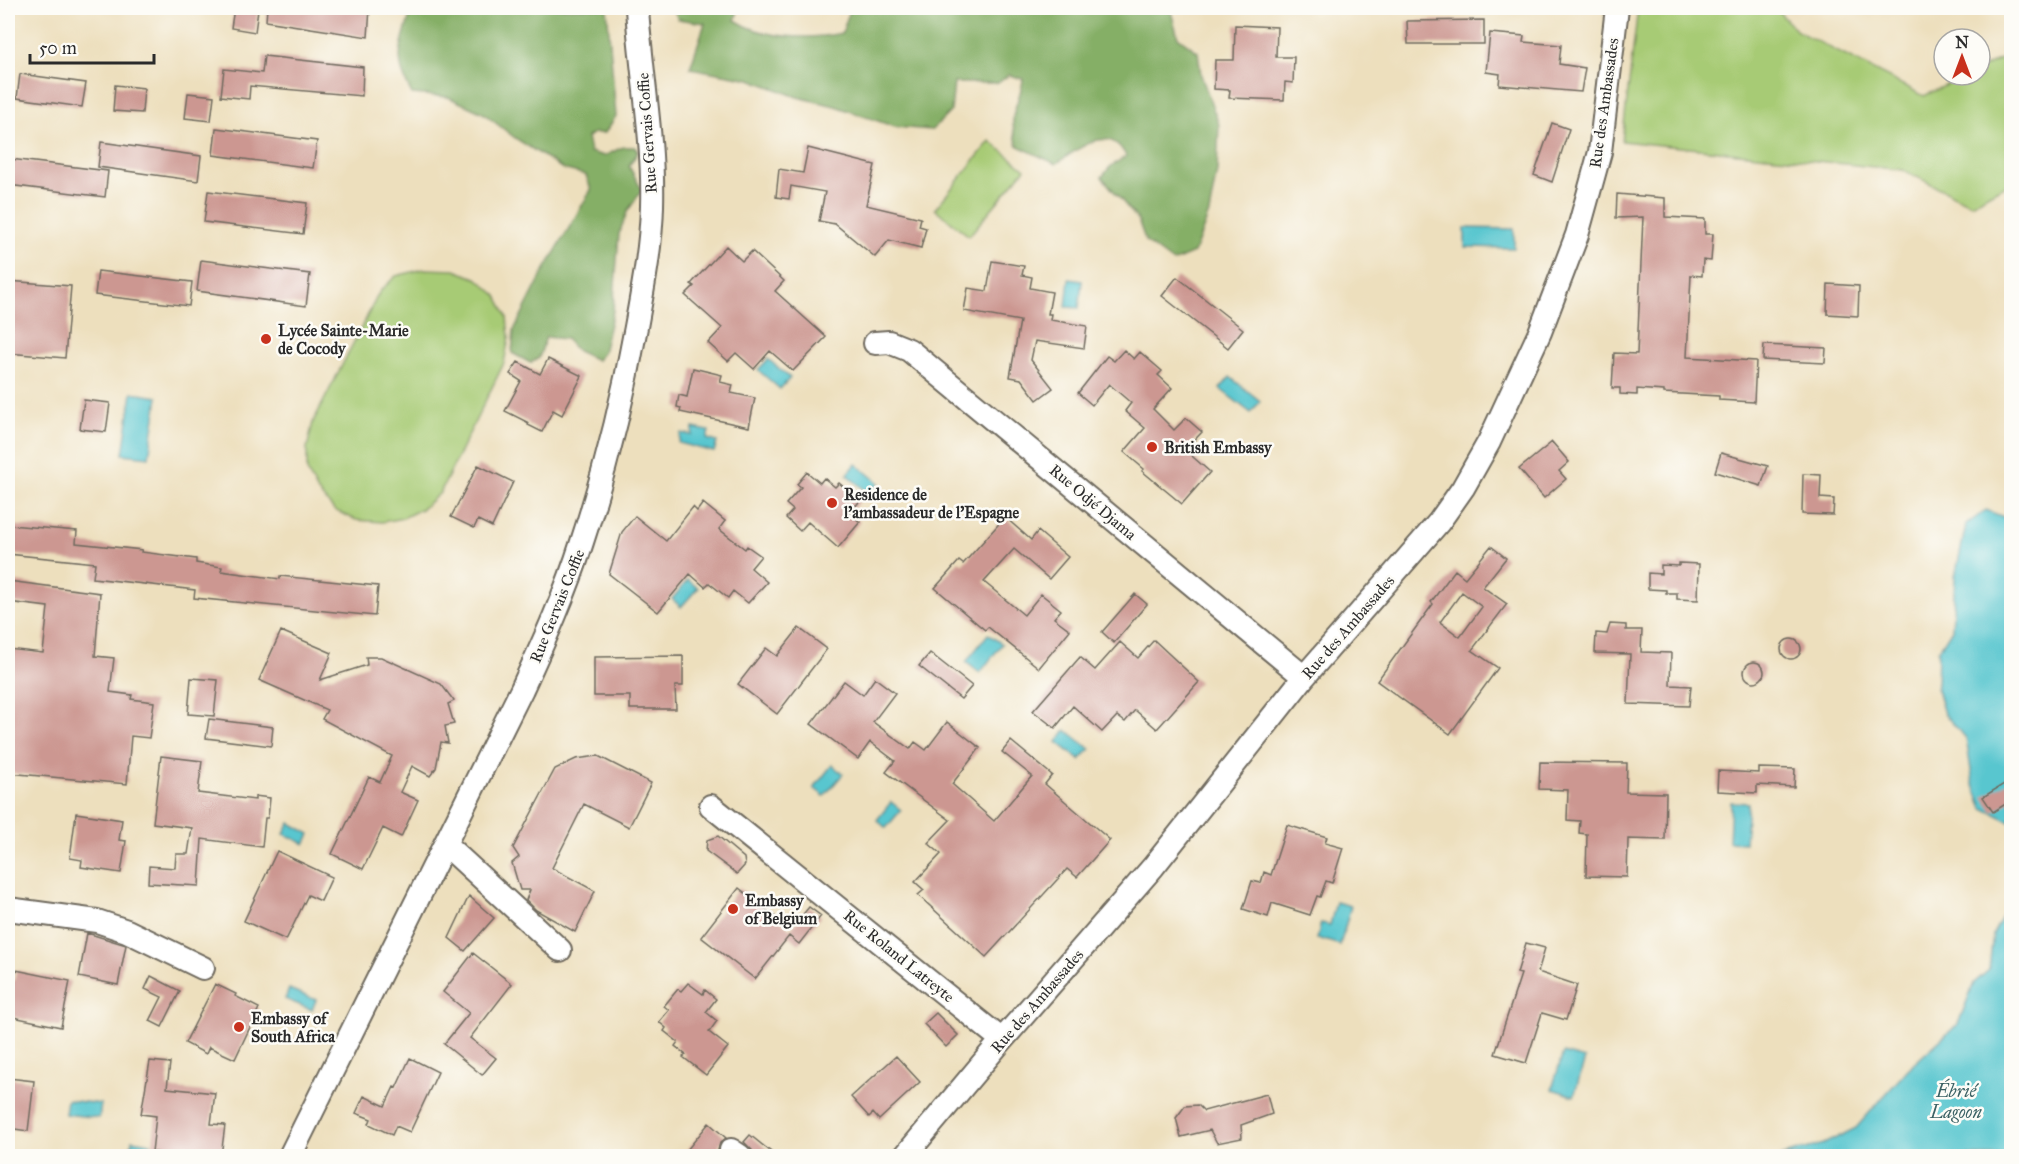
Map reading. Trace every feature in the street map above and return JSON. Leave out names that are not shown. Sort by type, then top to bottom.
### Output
[{"type":"street","name":"Rue Gervais Coffie","points":[[290,1156],[522,689],[552,622],[582,544],[618,417],[642,295],[652,208],[648,109],[637,8]]},
{"type":"street","name":"Rue des Ambassades","points":[[905,1156],[1002,1040],[1153,867],[1304,677],[1439,522],[1463,488],[1489,442],[1540,332],[1577,236],[1599,152],[1617,8]]},
{"type":"street","name":"Rue Odjé Djama","points":[[875,343],[889,342],[909,350],[1304,677]]},
{"type":"street","name":"Rue Roland Latreyte","points":[[711,806],[1002,1040]]},
{"type":"street","points":[[445,844],[560,950]]},
{"type":"street","points":[[8,909],[97,921],[127,931],[203,968]]},
{"type":"green space","points":[[412,8],[607,8],[616,116],[605,133],[594,133],[587,137],[590,152],[604,156],[623,147],[635,147],[638,152],[629,166],[642,190],[627,212],[619,234],[613,311],[603,353],[597,360],[577,351],[566,339],[546,337],[539,358],[530,363],[512,353],[514,330],[544,271],[591,190],[586,175],[563,169],[515,138],[483,113],[448,97],[412,94],[402,70],[400,51]]},
{"type":"green space","points":[[673,8],[739,8],[735,20],[759,31],[787,36],[815,37],[842,33],[850,10],[854,8],[961,8],[966,10],[974,8],[1170,8],[1178,37],[1198,52],[1201,75],[1219,125],[1217,171],[1209,213],[1194,253],[1173,262],[1146,242],[1138,220],[1102,177],[1110,167],[1126,156],[1119,146],[1111,141],[1102,139],[1092,142],[1056,164],[1018,146],[1013,116],[1023,79],[1009,75],[998,83],[954,83],[951,111],[932,130],[895,127],[835,106],[797,97],[750,79],[690,68],[705,23],[678,19]]},
{"type":"green space","points":[[1638,8],[1775,8],[1797,31],[1924,96],[1942,87],[1992,87],[1992,63],[2011,54],[2011,182],[1971,204],[1903,170],[1622,141]]},
{"type":"green space","points":[[990,141],[1025,169],[969,236],[935,209]]},
{"type":"green space","points":[[424,269],[455,270],[478,279],[497,296],[507,317],[509,338],[504,363],[440,493],[423,508],[403,518],[382,522],[356,520],[334,510],[318,492],[307,471],[307,448],[313,422],[380,291],[396,276]]},
{"type":"water","points":[[1465,228],[1514,229],[1514,248],[1465,247]]},
{"type":"water","points":[[1069,279],[1082,281],[1079,308],[1066,307]]},
{"type":"water","points":[[768,359],[790,378],[780,389],[758,370]]},
{"type":"water","points":[[1230,377],[1260,401],[1251,413],[1220,389]]},
{"type":"water","points":[[132,393],[158,397],[149,457],[123,454]]},
{"type":"water","points":[[693,428],[709,431],[707,439],[717,442],[714,452],[679,443],[681,433],[692,435]]},
{"type":"water","points":[[856,464],[879,483],[870,494],[847,475]]},
{"type":"water","points":[[1986,510],[2011,520],[2011,822],[1983,808],[1973,783],[1966,738],[1944,714],[1937,689],[1938,651],[1952,629],[1955,577],[1966,525]]},
{"type":"water","points":[[688,580],[698,588],[681,607],[672,599]]},
{"type":"water","points":[[988,634],[1002,644],[980,673],[966,662]]},
{"type":"water","points":[[1066,730],[1090,749],[1080,760],[1057,742]]},
{"type":"water","points":[[832,765],[843,774],[824,796],[814,788]]},
{"type":"water","points":[[891,802],[901,810],[886,828],[877,820]]},
{"type":"water","points":[[1731,802],[1748,803],[1745,843],[1729,842]]},
{"type":"water","points":[[290,823],[310,834],[305,844],[284,834]]},
{"type":"water","name":"Ébrié Lagoon","points":[[2011,901],[2011,1156],[1780,1156],[1824,1144],[1856,1128],[1908,1069],[1958,1024],[1974,983],[1989,970],[1993,934]]},
{"type":"water","points":[[1336,902],[1351,906],[1340,945],[1317,938],[1321,923],[1330,925]]},
{"type":"water","points":[[289,989],[316,1000],[312,1010],[285,999]]},
{"type":"water","points":[[1563,1053],[1585,1059],[1574,1096],[1552,1089]]},
{"type":"water","points":[[67,1100],[101,1104],[99,1118],[65,1114]]},
{"type":"water","points":[[132,1140],[151,1143],[149,1156],[130,1156]]},
{"type":"building","points":[[234,8],[258,10],[255,32],[231,28]]},
{"type":"building","points":[[267,8],[370,8],[368,37],[266,21]]},
{"type":"building","points":[[1484,20],[1484,44],[1408,44],[1407,21]]},
{"type":"building","points":[[1235,25],[1277,27],[1276,57],[1294,57],[1293,83],[1285,82],[1284,100],[1229,98],[1230,90],[1214,89],[1215,60],[1234,60]]},
{"type":"building","points":[[1490,33],[1524,36],[1523,42],[1561,45],[1559,64],[1585,68],[1581,92],[1499,85],[1500,74],[1486,72]]},
{"type":"building","points":[[264,56],[363,67],[362,96],[250,86],[249,99],[221,96],[224,69],[262,73]]},
{"type":"building","points":[[20,74],[86,83],[82,107],[17,98]]},
{"type":"building","points":[[115,85],[144,88],[142,113],[113,111]]},
{"type":"building","points":[[188,93],[214,96],[211,121],[185,118]]},
{"type":"building","points":[[1552,123],[1569,129],[1552,182],[1534,175]]},
{"type":"building","points":[[216,128],[317,141],[313,168],[213,155]]},
{"type":"building","points":[[101,142],[201,156],[198,181],[98,167]]},
{"type":"building","points":[[808,148],[875,165],[866,205],[921,218],[919,226],[926,228],[921,248],[889,240],[875,257],[835,224],[819,221],[825,192],[791,186],[789,199],[776,197],[779,169],[803,173]]},
{"type":"building","points":[[10,159],[108,171],[105,197],[8,185]]},
{"type":"building","points":[[208,191],[307,203],[303,234],[204,222]]},
{"type":"building","points":[[1617,194],[1665,198],[1665,217],[1705,219],[1705,234],[1713,234],[1711,261],[1703,260],[1702,276],[1691,275],[1687,357],[1756,361],[1754,402],[1719,400],[1719,396],[1637,389],[1637,395],[1620,394],[1620,388],[1612,388],[1614,353],[1637,354],[1643,217],[1616,218]]},
{"type":"building","points":[[726,246],[742,261],[752,251],[784,281],[775,291],[826,337],[793,371],[770,351],[754,369],[736,353],[728,361],[708,343],[722,328],[685,295],[694,286],[691,284]]},
{"type":"building","points":[[201,260],[310,274],[306,306],[197,291]]},
{"type":"building","points":[[992,261],[1024,266],[1022,275],[1032,277],[1030,288],[1052,292],[1048,314],[1051,314],[1050,320],[1087,326],[1084,348],[1035,341],[1031,360],[1053,388],[1037,400],[1021,379],[1010,377],[1020,321],[964,311],[968,288],[987,291]]},
{"type":"building","points":[[98,271],[192,282],[189,306],[95,295]]},
{"type":"building","points":[[1177,277],[1243,329],[1228,348],[1162,296]]},
{"type":"building","points":[[8,281],[71,286],[65,358],[8,353]]},
{"type":"building","points":[[1828,284],[1859,286],[1858,316],[1827,314]]},
{"type":"building","points":[[1764,345],[1826,348],[1825,363],[1763,360]]},
{"type":"building","points":[[1124,350],[1134,359],[1140,352],[1162,371],[1158,375],[1172,388],[1153,409],[1174,430],[1186,418],[1202,432],[1185,450],[1210,472],[1182,504],[1142,471],[1144,469],[1124,452],[1145,428],[1125,411],[1131,403],[1109,384],[1092,405],[1078,393],[1107,356],[1114,361]]},
{"type":"building","points":[[548,359],[582,376],[562,415],[553,410],[542,432],[505,411],[521,381],[510,374],[518,362],[540,374]]},
{"type":"building","points":[[693,368],[722,375],[720,382],[733,385],[731,393],[755,398],[749,427],[680,412],[681,408],[677,407],[679,395],[687,397]]},
{"type":"building","points":[[84,400],[110,403],[106,432],[80,429]]},
{"type":"building","points":[[1552,442],[1569,462],[1559,471],[1566,479],[1544,498],[1519,469]]},
{"type":"building","points":[[1721,453],[1768,466],[1761,486],[1715,472]]},
{"type":"building","points":[[478,465],[513,482],[492,527],[478,520],[474,528],[451,517]]},
{"type":"building","points":[[807,472],[820,483],[824,478],[835,487],[839,483],[860,501],[849,513],[860,522],[838,548],[808,522],[800,531],[786,518],[793,510],[786,504],[801,487],[797,484]]},
{"type":"building","points":[[1803,474],[1821,475],[1820,498],[1834,499],[1833,515],[1802,514]]},
{"type":"building","points":[[703,503],[725,521],[719,529],[745,549],[747,546],[761,556],[751,568],[767,582],[748,603],[733,591],[728,598],[709,583],[705,587],[690,574],[658,612],[609,574],[622,532],[635,516],[666,541],[693,507],[697,511]]},
{"type":"building","points":[[1005,517],[1031,540],[1038,531],[1068,557],[1049,579],[1014,549],[984,582],[1024,615],[1041,594],[1061,610],[1054,618],[1070,630],[1039,668],[988,627],[985,630],[935,588],[959,561],[963,564]]},
{"type":"building","points":[[10,525],[77,531],[76,543],[196,559],[196,563],[222,567],[221,571],[280,579],[280,576],[378,586],[375,616],[194,598],[195,590],[93,578],[95,563],[8,554]]},
{"type":"building","points":[[1491,546],[1506,558],[1483,587],[1507,604],[1472,650],[1498,668],[1450,734],[1377,681],[1455,570],[1465,578]],"holes":[[[1462,592],[1482,607],[1460,637],[1440,622]]]},
{"type":"building","points":[[1679,563],[1699,564],[1698,600],[1677,599],[1677,593],[1648,589],[1648,573],[1661,574],[1661,565],[1679,566]]},
{"type":"building","points":[[8,581],[100,593],[95,656],[114,658],[110,692],[132,695],[131,699],[154,702],[149,738],[131,736],[127,784],[8,773],[8,649],[43,653],[48,607],[8,602]]},
{"type":"building","points":[[1135,594],[1147,604],[1114,643],[1102,632]]},
{"type":"building","points":[[1610,624],[1626,625],[1626,630],[1642,630],[1641,652],[1671,653],[1670,685],[1691,686],[1689,706],[1628,704],[1630,654],[1595,653],[1596,633],[1607,634]]},
{"type":"building","points":[[799,628],[827,649],[777,714],[738,684],[766,648],[777,656]]},
{"type":"building","points":[[281,631],[332,653],[320,680],[367,665],[366,657],[381,657],[441,684],[454,701],[448,704],[454,724],[445,726],[448,743],[441,742],[436,768],[430,776],[412,766],[400,792],[418,800],[401,837],[383,828],[363,869],[332,854],[369,777],[380,782],[392,756],[322,719],[327,710],[259,680]]},
{"type":"building","points":[[1787,639],[1795,639],[1801,645],[1801,653],[1795,659],[1787,659],[1781,653],[1781,645]]},
{"type":"building","points":[[1154,640],[1199,682],[1157,729],[1135,710],[1125,722],[1117,716],[1102,732],[1073,706],[1055,728],[1033,711],[1080,657],[1095,670],[1120,642],[1138,658]]},
{"type":"building","points":[[930,653],[972,686],[961,699],[919,666]]},
{"type":"building","points":[[683,656],[683,686],[675,686],[676,709],[630,709],[630,696],[594,696],[594,657]]},
{"type":"building","points":[[1754,662],[1761,665],[1764,672],[1761,679],[1754,682],[1747,679],[1744,672],[1747,665]]},
{"type":"building","points":[[191,678],[218,680],[214,716],[188,714]]},
{"type":"building","points":[[875,678],[895,693],[873,722],[910,749],[915,742],[926,750],[947,722],[980,748],[952,784],[994,821],[1032,776],[1002,752],[1011,741],[1052,775],[1045,784],[1110,840],[1077,877],[1067,869],[986,957],[918,895],[924,890],[915,882],[941,854],[928,843],[950,820],[886,772],[895,761],[870,742],[858,759],[811,724],[844,681],[863,695]]},
{"type":"building","points":[[209,719],[273,727],[271,746],[206,738]]},
{"type":"building","points":[[161,756],[202,761],[198,793],[255,800],[255,796],[270,798],[262,847],[202,839],[199,886],[148,883],[149,866],[175,868],[176,854],[188,854],[192,828],[153,823]]},
{"type":"building","points":[[598,756],[651,783],[629,827],[584,804],[552,868],[595,891],[575,932],[536,910],[526,900],[530,890],[520,890],[512,863],[519,857],[513,848],[555,769],[576,759]]},
{"type":"building","points":[[1540,762],[1627,763],[1626,792],[1666,793],[1665,840],[1628,839],[1627,877],[1586,876],[1587,834],[1579,833],[1580,821],[1567,820],[1568,790],[1539,789]]},
{"type":"building","points":[[1759,768],[1795,769],[1794,787],[1757,785],[1757,793],[1717,791],[1718,771],[1759,773]]},
{"type":"building","points":[[2012,779],[2012,800],[1993,812],[1983,797]]},
{"type":"building","points":[[76,813],[122,820],[119,840],[126,841],[121,873],[81,867],[82,860],[70,858]]},
{"type":"building","points":[[1287,825],[1327,837],[1325,843],[1343,848],[1332,883],[1326,881],[1310,915],[1272,903],[1268,917],[1243,909],[1252,881],[1261,883],[1264,872],[1271,875]]},
{"type":"building","points":[[718,836],[744,858],[745,865],[737,874],[706,851],[707,840]]},
{"type":"building","points":[[277,851],[332,877],[321,901],[308,895],[286,940],[244,921]]},
{"type":"building","points":[[739,888],[791,929],[809,907],[821,916],[799,944],[789,936],[755,979],[701,937]]},
{"type":"building","points":[[469,896],[494,918],[465,951],[449,938]]},
{"type":"building","points":[[87,933],[126,945],[118,985],[79,977]]},
{"type":"building","points":[[1526,943],[1545,948],[1538,972],[1577,985],[1566,1020],[1542,1013],[1526,1063],[1495,1054],[1521,974],[1517,973]]},
{"type":"building","points":[[473,953],[512,984],[470,1038],[496,1058],[482,1075],[444,1044],[469,1013],[443,992]]},
{"type":"building","points":[[16,970],[70,981],[61,1027],[8,1016],[8,980],[14,981]]},
{"type":"building","points":[[151,976],[180,991],[162,1027],[150,1021],[162,997],[145,989]]},
{"type":"building","points":[[688,983],[703,994],[705,990],[716,999],[706,1012],[717,1021],[709,1032],[728,1047],[706,1075],[683,1057],[686,1055],[675,1046],[678,1042],[664,1031],[666,1028],[659,1022],[669,1010],[664,1006],[678,989],[681,991]]},
{"type":"building","points":[[215,984],[259,1008],[235,1059],[209,1047],[206,1054],[185,1043]]},
{"type":"building","points":[[936,1013],[958,1035],[946,1047],[924,1024]]},
{"type":"building","points":[[896,1056],[920,1082],[879,1120],[873,1113],[869,1117],[851,1097]]},
{"type":"building","points":[[410,1058],[438,1072],[410,1132],[396,1126],[392,1135],[369,1124],[371,1119],[356,1113],[364,1096],[385,1106]]},
{"type":"building","points":[[150,1061],[170,1063],[167,1088],[215,1093],[211,1124],[225,1125],[221,1156],[152,1152],[156,1116],[141,1114]]},
{"type":"building","points":[[8,1078],[34,1081],[28,1131],[8,1128]]},
{"type":"building","points":[[1267,1094],[1272,1114],[1241,1125],[1242,1138],[1217,1143],[1210,1130],[1181,1137],[1176,1118],[1185,1106],[1198,1105],[1204,1111]]},
{"type":"building","points":[[709,1123],[726,1138],[720,1143],[719,1156],[682,1156]]},
{"type":"building","points":[[750,1135],[776,1156],[753,1156],[752,1150],[744,1142]]},
{"type":"place","name":"Lycée Sainte-Marie de Cocody","points":[[266,339]]},
{"type":"place","name":"British Embassy","points":[[1152,447]]},
{"type":"place","name":"Residence de l’ambassadeur de l’Espagne","points":[[832,503]]},
{"type":"place","name":"Embassy of Belgium","points":[[733,909]]},
{"type":"place","name":"Embassy of South Africa","points":[[239,1027]]}]
